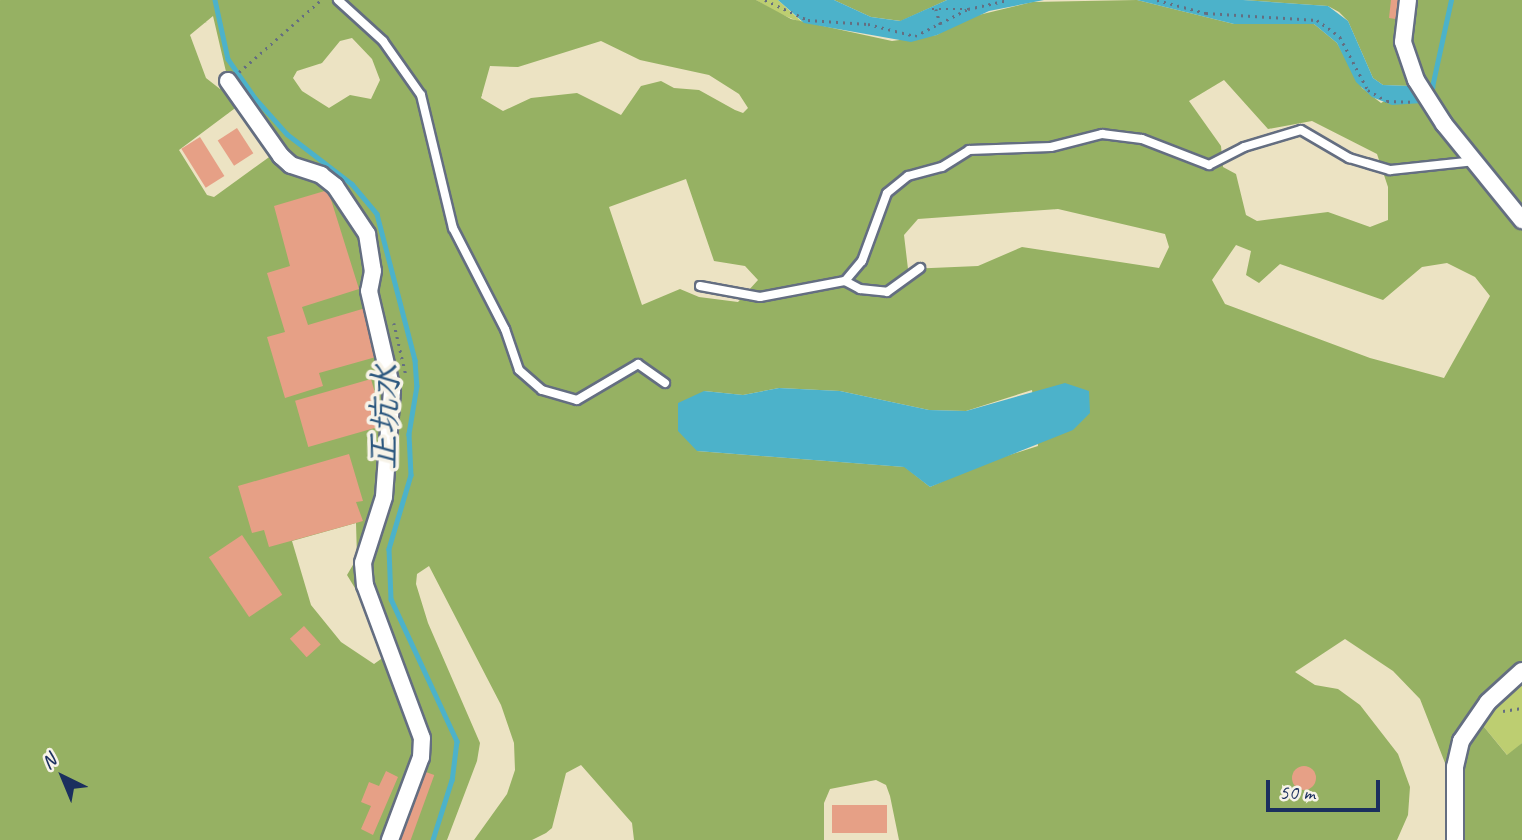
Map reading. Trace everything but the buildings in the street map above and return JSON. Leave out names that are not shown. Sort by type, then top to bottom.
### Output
[{"type":"street","points":[[1408,0],[1403,42],[1424,93],[1474,162],[1522,220]]},
{"type":"street","points":[[228,81],[281,156],[291,165],[321,175],[335,186],[367,234],[373,271],[369,291],[392,390],[384,497],[363,563],[365,585],[422,738],[421,757],[390,840]]},
{"type":"street","points":[[1455,840],[1455,767],[1461,741],[1488,702],[1522,671]]},
{"type":"lane","points":[[338,0],[383,41],[421,95],[453,228],[505,329],[510,355],[519,370],[542,390],[577,400],[638,364],[664,383]]},
{"type":"lane","points":[[845,281],[867,250],[887,193],[908,176],[942,167],[969,150],[1051,147],[1102,134],[1142,139],[1209,165],[1244,147],[1301,130],[1349,158],[1390,170],[1474,162]]},
{"type":"lane","points":[[700,286],[761,297],[845,281],[887,292],[920,268]]},
{"type":"path","points":[[244,68],[321,0]]},
{"type":"path","points":[[765,0],[808,20],[868,24],[907,36],[941,26],[968,9]]},
{"type":"path","points":[[941,26],[934,9],[968,9],[1007,0]]},
{"type":"path","points":[[1157,0],[1206,13],[1309,17],[1340,37],[1368,90],[1396,102],[1424,93]]},
{"type":"path","points":[[1503,711],[1522,708]]},
{"type":"green space","points":[[0,0],[756,0],[791,19],[892,41],[937,35],[962,19],[1032,2],[1137,0],[1234,24],[1314,24],[1337,43],[1362,88],[1381,103],[1411,86],[1383,85],[1373,78],[1348,21],[1339,12],[1328,6],[1243,0],[1522,0],[1522,685],[1480,722],[1507,755],[1522,743],[1522,840],[1465,840],[1465,814],[1420,699],[1393,671],[1345,639],[1295,672],[1315,685],[1338,689],[1360,705],[1398,754],[1410,787],[1408,815],[1397,840],[899,840],[886,785],[876,780],[830,789],[824,803],[824,840],[634,840],[632,823],[581,765],[566,773],[552,828],[546,833],[532,840],[474,840],[507,794],[515,770],[514,743],[501,705],[429,566],[417,574],[416,584],[428,623],[480,743],[477,761],[447,840],[0,840]],"holes":[[[213,16],[227,76],[220,89],[206,78],[190,35]],[[352,38],[372,59],[380,80],[371,99],[350,95],[329,108],[302,91],[293,78],[297,71],[322,63],[340,41]],[[601,41],[640,60],[709,75],[739,94],[748,108],[743,113],[699,90],[674,88],[661,81],[641,86],[621,115],[577,93],[531,98],[503,111],[481,98],[490,66],[518,67]],[[1224,80],[1268,129],[1312,121],[1377,154],[1388,187],[1388,220],[1370,227],[1328,212],[1257,221],[1246,215],[1236,174],[1223,167],[1221,146],[1189,101]],[[238,106],[272,155],[214,197],[207,195],[179,150]],[[686,179],[714,261],[745,266],[758,280],[738,302],[699,297],[680,289],[642,305],[609,207]],[[1058,209],[1165,234],[1169,247],[1159,268],[1022,247],[978,266],[908,269],[904,235],[918,219]],[[1236,245],[1251,251],[1246,275],[1259,283],[1280,264],[1383,300],[1422,267],[1447,263],[1475,277],[1490,296],[1444,378],[1370,358],[1225,304],[1212,280]],[[779,388],[840,391],[929,410],[966,411],[1032,390],[1038,446],[981,464],[930,487],[905,467],[697,451],[704,391],[743,395]],[[356,523],[357,558],[347,575],[361,598],[375,603],[388,654],[374,664],[341,642],[311,605],[292,541]]]},
{"type":"green space","points":[[756,0],[778,0],[803,23],[780,14]]},
{"type":"green space","points":[[834,0],[947,0],[901,21],[871,17]]},
{"type":"green space","points":[[1522,685],[1522,743],[1508,756],[1480,722]]},
{"type":"water","points":[[778,0],[834,0],[871,17],[900,21],[947,0],[1044,0],[989,11],[937,35],[911,42],[804,23]]},
{"type":"water","points":[[1137,0],[1243,0],[1328,6],[1348,21],[1373,78],[1383,85],[1411,86],[1422,103],[1392,105],[1372,97],[1356,82],[1337,43],[1314,24],[1234,24]]},
{"type":"water","points":[[1065,383],[1089,391],[1090,413],[1073,430],[930,487],[904,467],[697,451],[678,431],[678,403],[704,391],[743,395],[779,388],[840,391],[929,410],[966,411]]},
{"type":"waterway","name":"正坑水","points":[[215,0],[228,59],[255,98],[287,134],[352,184],[377,214],[415,360],[417,386],[409,434],[411,475],[389,549],[391,599],[457,741],[452,780],[433,840]]},
{"type":"waterway","name":"正坑水","points":[[1425,90],[1432,87],[1451,0]]}]
